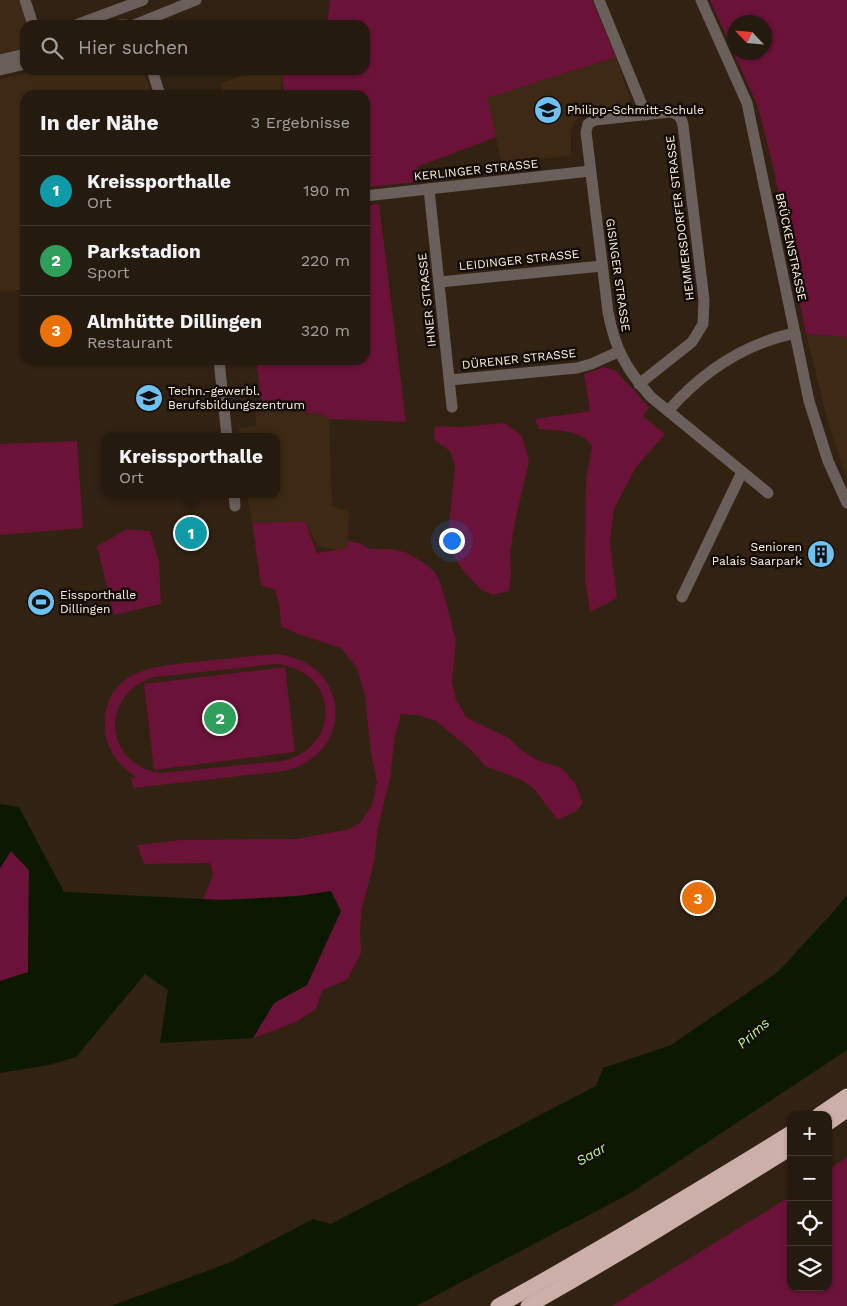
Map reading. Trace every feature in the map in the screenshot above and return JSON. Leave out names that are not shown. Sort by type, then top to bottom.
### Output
[{"type":"highway","points":[[825,1111],[847,1096]]},
{"type":"highway","points":[[832,1120],[847,1110]]},
{"type":"highway","points":[[498,1306],[588,1256],[787,1135]]},
{"type":"highway","points":[[528,1306],[603,1264],[787,1150]]},
{"type":"street","points":[[25,0],[31,20]]},
{"type":"street","points":[[89,20],[143,0]]},
{"type":"street","points":[[146,20],[196,0]]},
{"type":"street","points":[[599,0],[646,115]]},
{"type":"street","name":"BRÜCKENSTRASSE","points":[[700,0],[740,85],[748,109],[807,392],[828,461],[847,502]]},
{"type":"street","points":[[0,60],[20,55]]},
{"type":"street","points":[[0,70],[20,65]]},
{"type":"street","points":[[154,75],[158,90]]},
{"type":"street","name":"HEMMERSDORFER STRASSE","points":[[588,124],[595,120],[670,112],[677,113],[681,117],[702,281],[703,324],[692,342],[639,384]]},
{"type":"street","name":"GISINGER STRASSE","points":[[588,124],[586,132],[590,171],[608,312],[618,352],[639,384],[651,397],[768,492]]},
{"type":"street","name":"KERLINGER STRASSE","points":[[370,195],[590,171]]},
{"type":"street","name":"IHNER STRASSE","points":[[429,189],[452,407]]},
{"type":"street","name":"LEIDINGER STRASSE","points":[[440,282],[602,266]]},
{"type":"street","points":[[668,411],[696,381],[733,355],[767,340],[795,333]]},
{"type":"street","name":"DÜRENER STRASSE","points":[[450,380],[577,368],[618,352]]},
{"type":"street","points":[[220,365],[227,433]]},
{"type":"street","points":[[682,597],[742,472]]},
{"type":"street","points":[[234,498],[235,506]]},
{"type":"shaded area","points":[[0,0],[19,0],[25,20],[20,20],[20,49],[0,53]]},
{"type":"shaded area","points":[[330,0],[592,0],[616,57],[487,98],[496,137],[417,167],[420,182],[370,187],[370,90],[284,90],[282,75],[370,75],[370,20],[328,20]]},
{"type":"shaded area","points":[[710,0],[847,0],[847,337],[806,334],[774,171],[758,107],[737,60],[772,60],[772,15],[727,15],[727,38]]},
{"type":"shaded area","name":"Philipp-Schmitt-Schule","points":[[616,57],[631,102],[627,107],[589,113],[576,120],[571,130],[571,155],[502,164],[486,98]]},
{"type":"shaded area","points":[[20,75],[145,75],[150,90],[20,90],[20,290],[0,291],[0,79]]},
{"type":"shaded area","points":[[244,75],[284,75],[284,81],[281,82],[282,90],[223,90],[221,83]]},
{"type":"shaded area","points":[[379,204],[406,422],[329,419],[322,414],[262,408],[257,365],[370,365],[370,205]]},
{"type":"shaded area","points":[[806,334],[847,337],[847,480],[829,427]]},
{"type":"shaded area","points":[[605,367],[616,371],[649,407],[643,416],[665,434],[636,467],[614,509],[610,543],[617,598],[590,612],[585,580],[586,480],[592,446],[582,436],[568,432],[539,429],[535,419],[590,411],[584,374]]},
{"type":"shaded area","points":[[262,408],[322,414],[329,419],[332,506],[349,512],[347,551],[318,547],[305,521],[252,523],[248,498],[280,498],[280,433],[240,433],[239,428],[256,426],[255,409]]},
{"type":"shaded area","points":[[505,423],[522,436],[529,461],[515,522],[510,554],[511,575],[509,591],[493,595],[480,589],[462,569],[447,544],[455,467],[450,451],[434,440],[435,426],[460,427]]},
{"type":"shaded area","points":[[77,441],[83,528],[0,535],[0,444]]},
{"type":"shaded area","points":[[305,521],[317,553],[347,548],[347,541],[359,543],[370,549],[389,549],[405,552],[423,562],[435,572],[442,588],[456,640],[452,682],[456,700],[467,718],[509,738],[521,750],[537,760],[561,768],[575,783],[583,803],[576,811],[558,820],[534,789],[522,780],[485,766],[471,750],[436,721],[418,715],[401,714],[395,736],[390,778],[378,828],[374,862],[362,908],[361,953],[347,980],[322,990],[316,1009],[296,1022],[253,1038],[274,1003],[307,985],[331,892],[251,899],[203,899],[213,875],[210,863],[144,864],[137,845],[181,840],[297,839],[349,829],[361,822],[372,805],[377,783],[371,754],[365,696],[357,668],[341,648],[298,634],[281,626],[279,604],[275,590],[261,585],[252,523]]},
{"type":"shaded area","points":[[127,529],[150,531],[159,562],[161,604],[114,615],[97,546]]},
{"type":"shaded area","points":[[276,654],[301,660],[319,673],[331,690],[336,709],[333,728],[324,747],[308,761],[284,771],[133,788],[131,778],[136,777],[123,767],[113,754],[105,732],[108,704],[115,690],[139,672],[154,668]],"holes":[[[276,664],[297,669],[312,680],[322,694],[326,710],[324,726],[316,741],[302,753],[282,761],[161,773],[142,767],[128,757],[119,743],[115,728],[117,712],[124,698],[137,685],[155,677]]]},
{"type":"shaded area","points":[[285,667],[295,752],[154,770],[144,684]]},
{"type":"shaded area","points":[[11,851],[29,870],[28,973],[0,981],[0,868]]},
{"type":"shaded area","points":[[847,1157],[847,1306],[612,1306],[787,1198],[787,1291],[832,1291],[832,1167]]},
{"type":"water","points":[[0,804],[19,807],[64,892],[221,900],[299,896],[331,891],[341,911],[307,985],[274,1003],[253,1038],[160,1043],[168,990],[145,974],[76,1057],[49,1065],[0,1073],[0,981],[28,972],[29,870],[11,851],[0,868]]},
{"type":"water","points":[[847,895],[847,1050],[629,1194],[416,1306],[111,1306],[229,1263],[313,1219],[331,1224],[596,1086],[603,1068],[671,1045],[778,972]]},
{"type":"place","name":"Philipp-Schmitt-Schule","points":[[548,110]]},
{"type":"place","name":"Techn.-gewerbl. Berufsbildungszentrum","points":[[149,398]]},
{"type":"place","name":"Kreissporthalle","points":[[191,533]]},
{"type":"place","name":"Senioren Palais Saarpark","points":[[821,554]]},
{"type":"place","name":"Eissporthalle Dillingen","points":[[41,602]]},
{"type":"place","name":"Parkstadion","points":[[220,718]]},
{"type":"place","name":"Almhütte Dillingen","points":[[698,898]]},
{"type":"water label","name":"Prims","points":[[753,1033]]},
{"type":"water label","name":"Saar","points":[[591,1154]]}]
